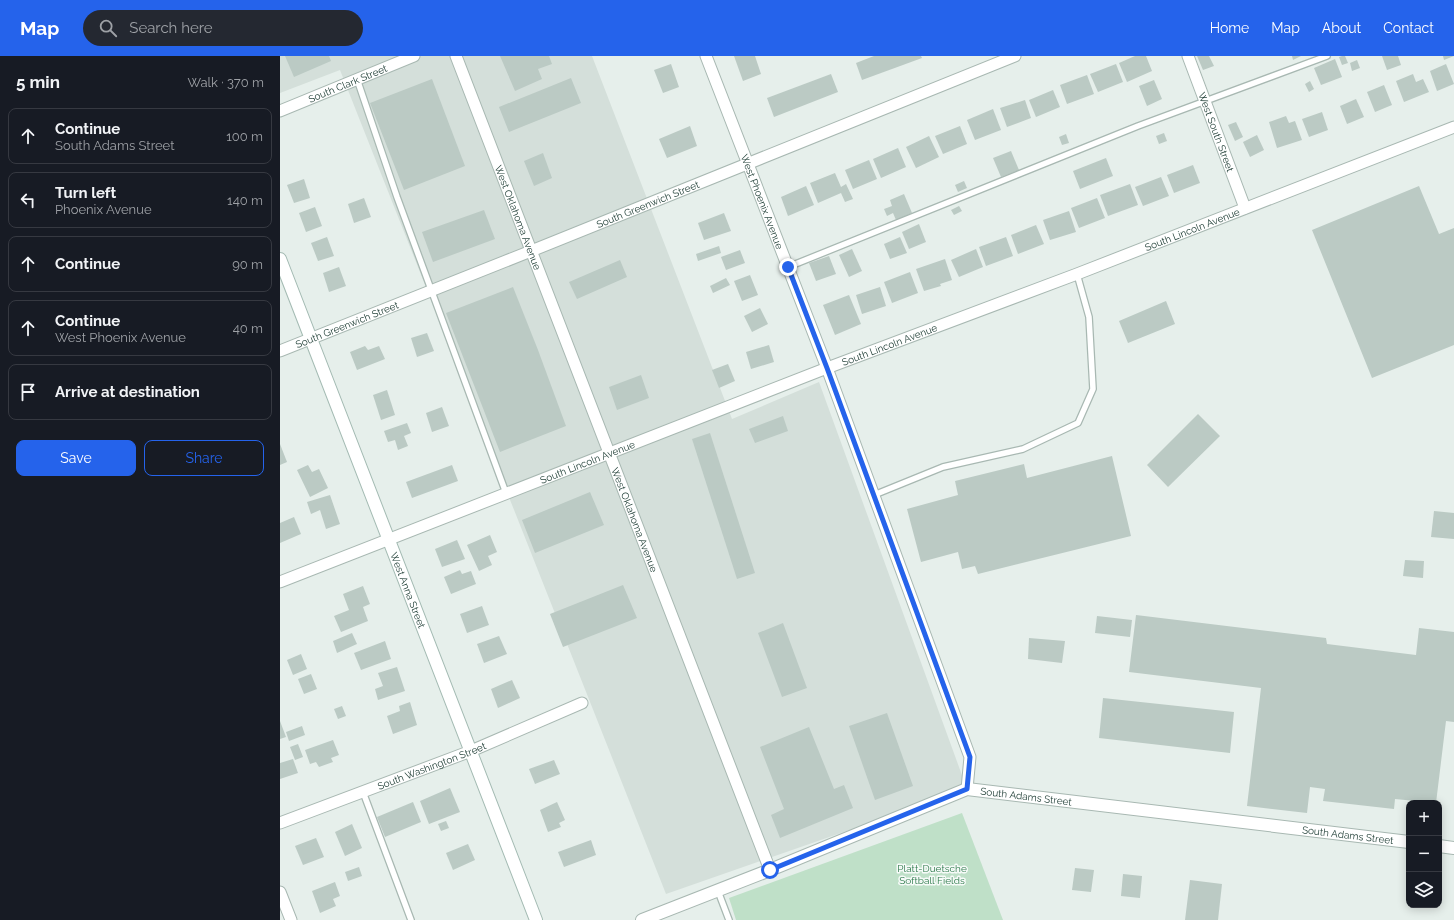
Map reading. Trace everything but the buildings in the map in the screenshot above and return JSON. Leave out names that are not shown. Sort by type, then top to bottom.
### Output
[{"type":"street","name":"South Clark Street","points":[[280,110],[414,56]]},
{"type":"street","name":"West Oklahoma Avenue","points":[[456,56],[770,870]]},
{"type":"street","name":"West Phoenix Avenue","points":[[706,56],[827,368],[970,757],[967,789]]},
{"type":"street","name":"South Greenwich Street","points":[[280,351],[1015,56]]},
{"type":"street","name":"West South Street","points":[[1188,56],[1245,208]]},
{"type":"street","name":"South Lincoln Avenue","points":[[280,581],[827,368],[1077,274],[1454,127]]},
{"type":"street","name":"West Anna Street","points":[[280,259],[536,920]]},
{"type":"street","name":"South Washington Street","points":[[280,823],[471,751],[582,703]]},
{"type":"street","name":"South Adams Street","points":[[642,920],[718,891],[967,789],[1406,842]]},
{"type":"street","points":[[1442,846],[1454,848]]},
{"type":"street","points":[[280,892],[291,920]]},
{"type":"lane","points":[[788,267],[1130,129],[1327,56]]},
{"type":"lane","points":[[357,79],[397,198],[506,493]]},
{"type":"lane","points":[[874,495],[943,467],[1023,449],[1078,423],[1093,389],[1089,317],[1077,274]]},
{"type":"lane","points":[[363,792],[411,920]]},
{"type":"lane","points":[[718,891],[729,920]]},
{"type":"shaded area","points":[[280,56],[592,56],[732,419],[819,382],[967,789],[666,894],[340,70],[280,93]]},
{"type":"green space","name":"Platt-Duetsche Softball Fields","points":[[962,813],[1003,920],[736,920],[729,898]]},
{"type":"route","points":[[770,870],[967,789],[970,757],[827,368],[788,267]]}]
